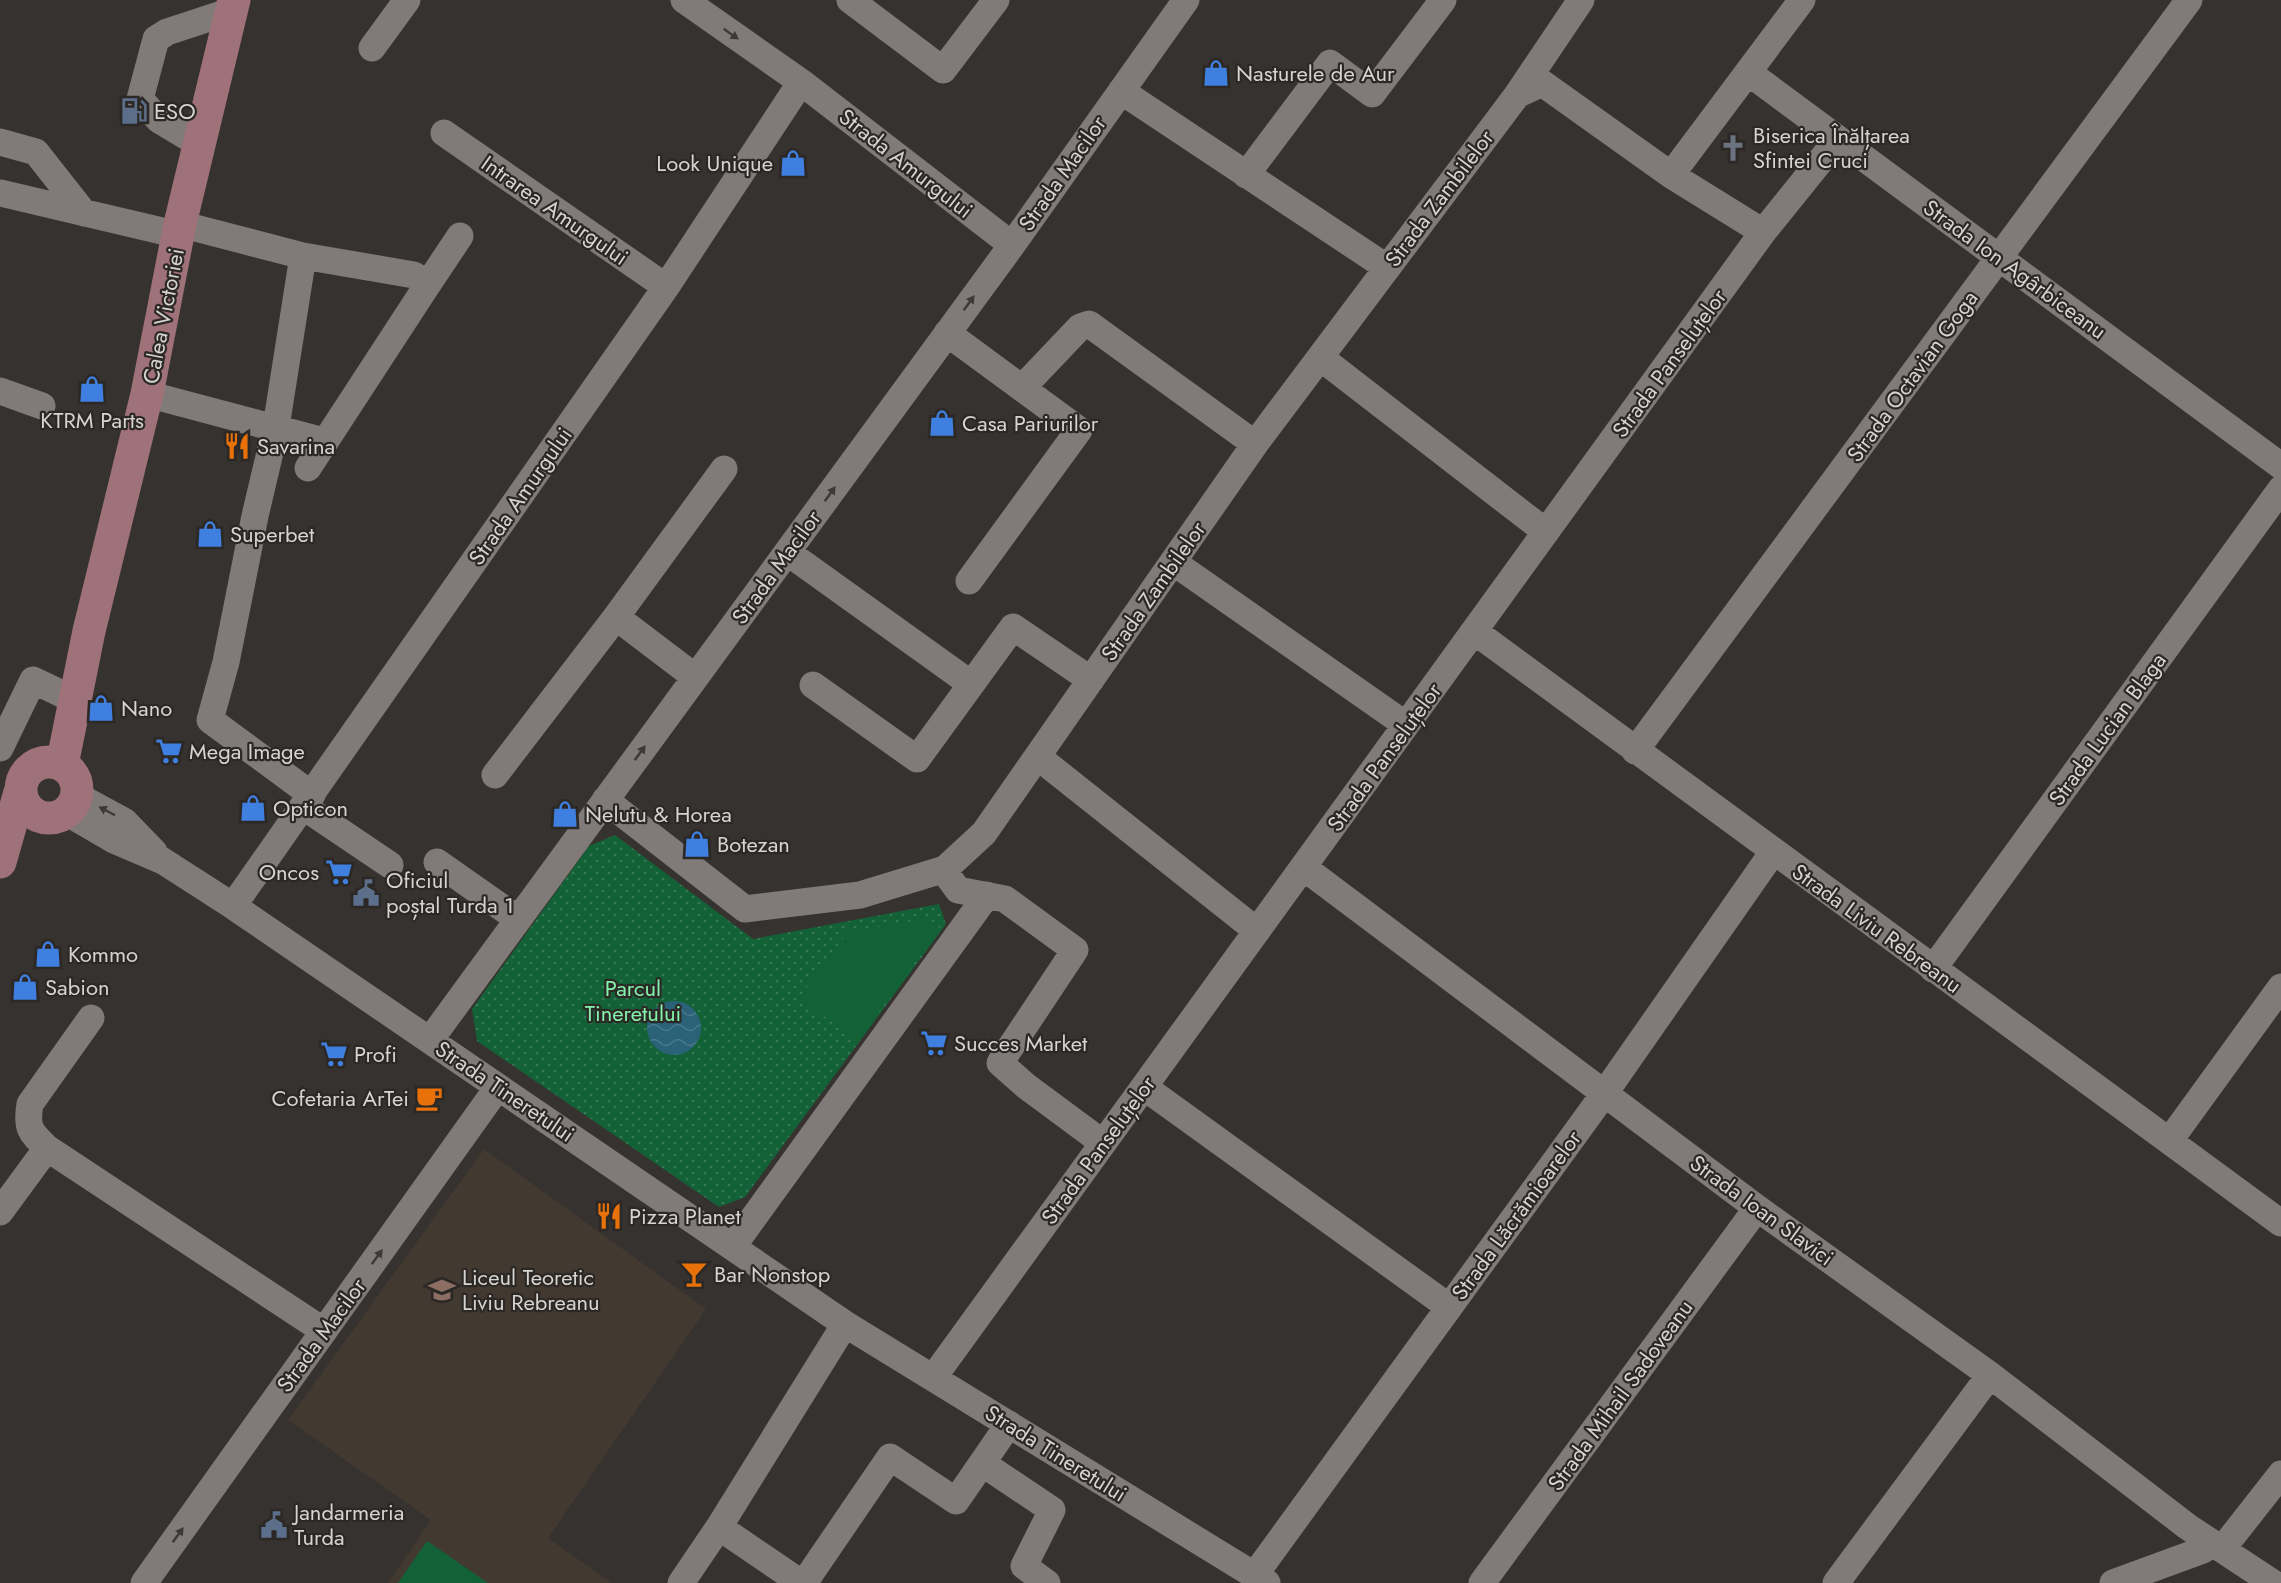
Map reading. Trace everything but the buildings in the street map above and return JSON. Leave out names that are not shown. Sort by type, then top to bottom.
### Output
[{"type":"main road","name":"Calea Victoriei","points":[[0,862],[40,794],[89,631],[147,394],[179,230],[233,5]]},
{"type":"main road","name":"Calea Victoriei","points":[[40,794],[62,694],[89,631]]},
{"type":"street","points":[[372,48],[407,0]]},
{"type":"street","name":"Strada Amurgului","points":[[684,0],[801,82],[1012,244]]},
{"type":"street","points":[[850,0],[943,70],[996,0]]},
{"type":"street","name":"Strada Macilor","points":[[430,1040],[1012,244],[1186,0]]},
{"type":"street","points":[[1246,175],[1330,63],[1372,94],[1443,0]]},
{"type":"street","name":"Strada Zambilelor","points":[[605,800],[745,909],[860,895],[945,869],[984,833],[1255,444],[1517,95],[1581,0]]},
{"type":"street","points":[[1671,175],[1802,0]]},
{"type":"street","name":"Strada Octavian Goga","points":[[1635,751],[2189,0]]},
{"type":"street","points":[[199,144],[159,120],[140,99],[156,39],[167,32],[233,5]]},
{"type":"street","name":"Strada Ion Agârbiceanu","points":[[1749,73],[2281,466]]},
{"type":"street","name":"Strada Amurgului","points":[[233,906],[666,287],[801,82]]},
{"type":"street","points":[[1517,95],[1542,83],[1671,175],[1763,232]]},
{"type":"street","points":[[1121,91],[1386,267]]},
{"type":"street","name":"Intrarea Amurgului","points":[[444,132],[666,287]]},
{"type":"street","name":"Strada Panseluțelor","points":[[933,1378],[1763,232],[1838,139]]},
{"type":"street","points":[[0,142],[36,152],[84,213]]},
{"type":"street","points":[[0,193],[84,213],[303,256],[414,275],[428,284]]},
{"type":"street","points":[[309,468],[324,441],[460,236]]},
{"type":"street","points":[[303,256],[276,428],[255,516],[226,662],[210,720],[390,865]]},
{"type":"street","points":[[1022,388],[1080,327],[1089,324],[1255,444]]},
{"type":"street","points":[[947,333],[1079,430],[969,580]]},
{"type":"street","points":[[1321,358],[1546,532]]},
{"type":"street","points":[[0,391],[42,406]]},
{"type":"street","points":[[147,394],[324,441]]},
{"type":"street","points":[[495,775],[616,617],[724,469]]},
{"type":"street","name":"Strada Lucian Blaga","points":[[1933,969],[2281,489]]},
{"type":"street","points":[[787,552],[972,684]]},
{"type":"street","points":[[1173,562],[1406,725]]},
{"type":"street","points":[[616,617],[695,677]]},
{"type":"street","points":[[813,685],[917,759],[1013,627],[1090,680]]},
{"type":"street","name":"Strada Liviu Rebreanu","points":[[1474,632],[2281,1223]]},
{"type":"street","points":[[0,748],[33,680],[62,694]]},
{"type":"street","points":[[1038,757],[1257,931]]},
{"type":"street","name":"Strada Tineretului","points":[[40,794],[114,840],[164,861],[233,906],[734,1246],[844,1324],[1261,1579]]},
{"type":"street","name":"Strada Lăcrămioarelor","points":[[1261,1579],[1449,1308],[1604,1094],[1773,852]]},
{"type":"street","points":[[437,862],[518,919]]},
{"type":"street","name":"Strada Ioan Slavici","points":[[1303,867],[1757,1208],[1990,1375],[2216,1545],[2273,1583]]},
{"type":"street","points":[[945,869],[944,871],[958,890],[1005,899],[1075,950],[1000,1063],[1026,1086],[1103,1143]]},
{"type":"street","points":[[734,1246],[987,896]]},
{"type":"street","points":[[2170,1140],[2281,987]]},
{"type":"street","points":[[91,1018],[30,1104],[28,1120],[32,1133],[47,1148],[324,1331]]},
{"type":"street","name":"Strada Macilor","points":[[144,1583],[498,1087]]},
{"type":"street","points":[[1144,1087],[1449,1308]]},
{"type":"street","points":[[0,1212],[47,1148]]},
{"type":"street","name":"Strada Mihail Sadoveanu","points":[[1482,1583],[1757,1208]]},
{"type":"street","points":[[681,1583],[719,1527],[844,1324]]},
{"type":"street","points":[[1836,1583],[1990,1375]]},
{"type":"street","points":[[719,1527],[802,1583],[890,1457],[956,1502],[1009,1424]]},
{"type":"street","points":[[982,1463],[1052,1510],[1023,1566],[1034,1580]]},
{"type":"street","points":[[2113,1583],[2216,1545],[2281,1474]]},
{"type":"shaded area","points":[[484,1149],[706,1309],[548,1538],[612,1583],[388,1583],[431,1520],[288,1420]]},
{"type":"green space","name":"Parcul Tineretului","points":[[615,835],[753,939],[939,904],[946,924],[745,1197],[719,1207],[477,1041],[472,1009],[589,846]]},
{"type":"green space","points":[[928,918],[940,928],[859,1039],[798,999],[848,932]]},
{"type":"green space","points":[[427,1541],[488,1583],[398,1583]]},
{"type":"water","points":[[669,1001],[679,1001],[689,1005],[697,1013],[701,1028],[697,1043],[689,1051],[679,1055],[669,1055],[659,1051],[651,1043],[647,1033],[647,1023],[651,1013],[659,1005]]},
{"type":"place","name":"Nasturele de Aur","points":[[1216,73]]},
{"type":"place","name":"ESO","points":[[134,111]]},
{"type":"place","name":"Biserica Înălțarea Sfintei Cruci","points":[[1733,148]]},
{"type":"place","name":"Look Unique","points":[[793,163]]},
{"type":"place","name":"KTRM Parts","points":[[92,389]]},
{"type":"place","name":"Casa Pariurilor","points":[[942,423]]},
{"type":"place","name":"Savarina","points":[[237,446]]},
{"type":"place","name":"Superbet","points":[[210,534]]},
{"type":"place","name":"Nano","points":[[101,708]]},
{"type":"place","name":"Mega Image","points":[[169,751]]},
{"type":"place","name":"Opticon","points":[[253,808]]},
{"type":"place","name":"Nelutu & Horea","points":[[565,814]]},
{"type":"place","name":"Botezan","points":[[697,844]]},
{"type":"place","name":"Oncos","points":[[339,872]]},
{"type":"place","name":"Oficiul poștal Turda 1","points":[[366,893]]},
{"type":"place","name":"Kommo","points":[[48,954]]},
{"type":"place","name":"Sabion","points":[[25,987]]},
{"type":"place","name":"Succes Market","points":[[934,1043]]},
{"type":"place","name":"Profi","points":[[334,1054]]},
{"type":"place","name":"Cofetaria ArTei","points":[[429,1098]]},
{"type":"place","name":"Pizza Planet","points":[[609,1216]]},
{"type":"place","name":"Bar Nonstop","points":[[694,1274]]},
{"type":"place","name":"Liceul Teoretic Liviu Rebreanu","points":[[442,1290]]},
{"type":"place","name":"Jandarmeria Turda","points":[[274,1525]]}]
